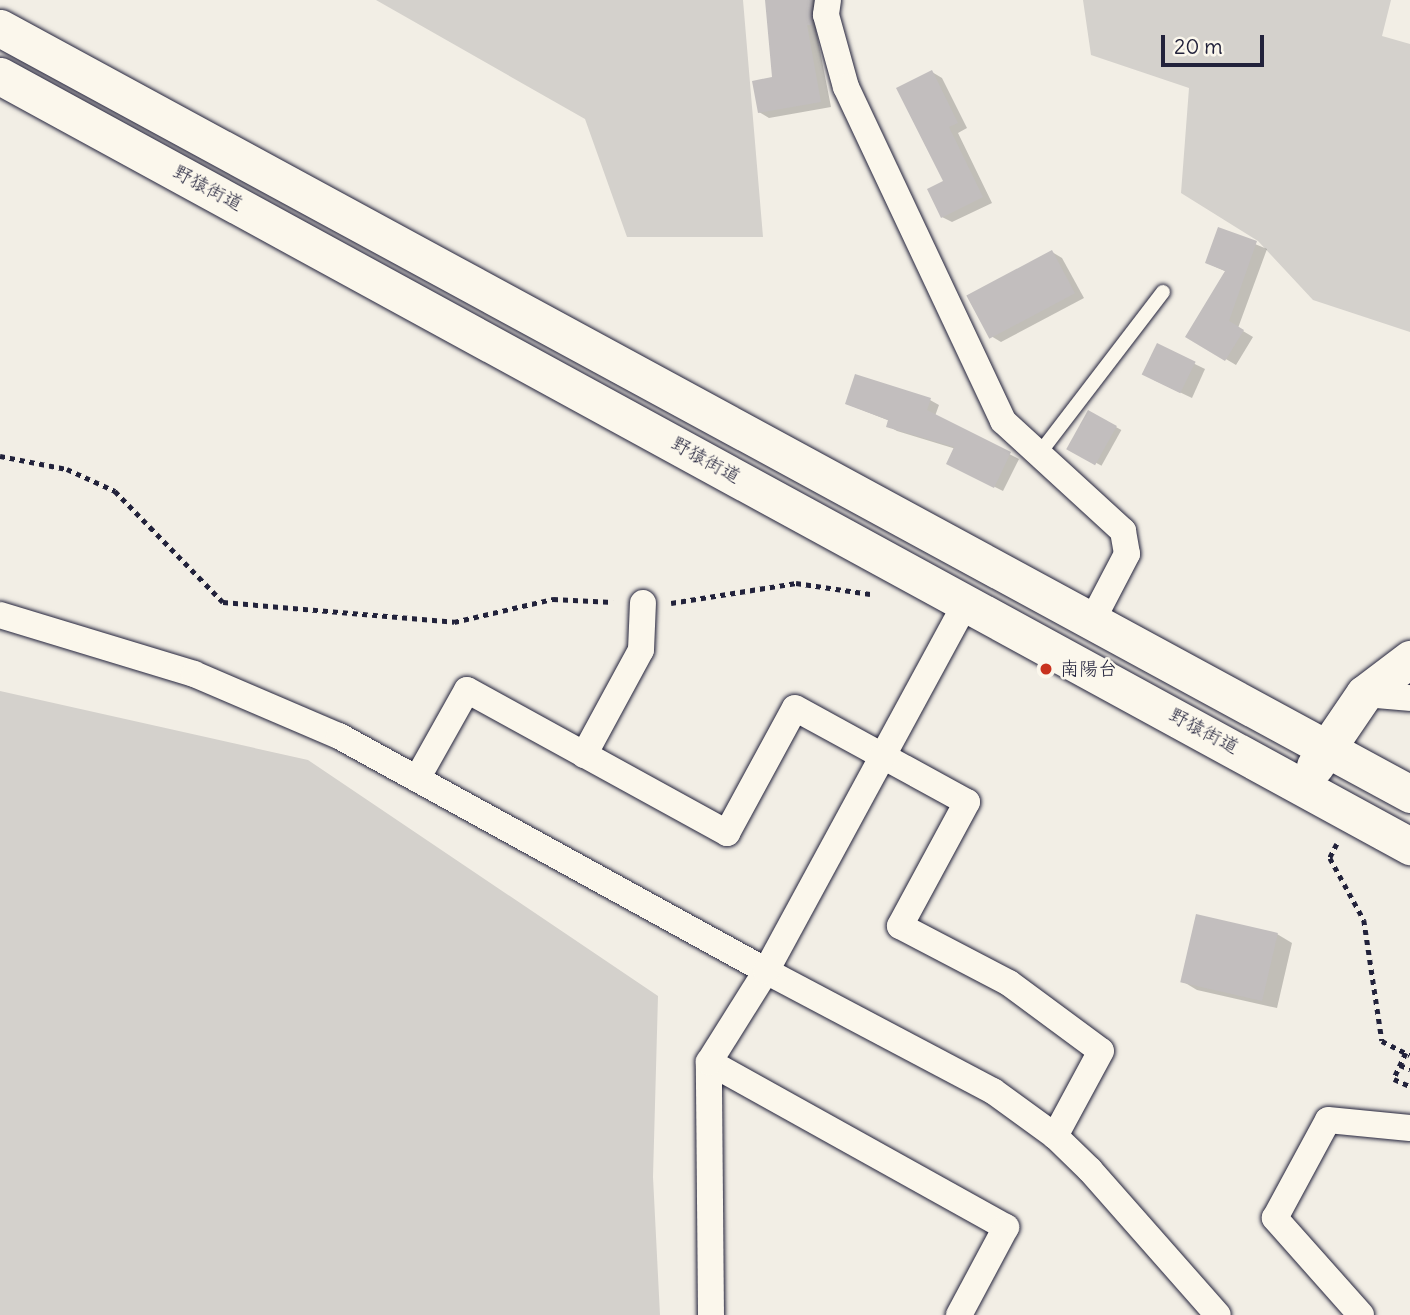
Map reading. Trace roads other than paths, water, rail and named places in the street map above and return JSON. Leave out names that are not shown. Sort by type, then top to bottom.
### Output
[{"type":"main road","name":"野猿街道","points":[[0,29],[1091,624],[1326,746],[1410,794]]},
{"type":"main road","name":"野猿街道","points":[[0,76],[1305,786],[1410,846]]},
{"type":"main road","points":[[1305,786],[1326,746],[1364,694],[1410,659]]},
{"type":"street","points":[[828,0],[826,15],[852,99],[1003,421],[1123,531],[1127,554],[1091,624]]},
{"type":"street","points":[[711,1315],[709,1062],[766,971],[966,602]]},
{"type":"street","points":[[584,755],[641,650],[643,603]]},
{"type":"street","points":[[0,615],[194,674],[339,736],[766,971],[993,1091],[1055,1136],[1090,1170],[1218,1315]]},
{"type":"street","points":[[417,779],[467,690],[727,833],[795,708],[967,802],[900,926],[1009,983],[1101,1051],[1055,1136]]},
{"type":"street","points":[[1364,694],[1410,698]]},
{"type":"street","points":[[709,1062],[1006,1227],[959,1315]]},
{"type":"street","points":[[1361,1315],[1275,1218],[1328,1121],[1410,1128]]},
{"type":"lane","points":[[1039,454],[1163,292]]},
{"type":"place","name":"南陽台","points":[[1046,669]]}]
